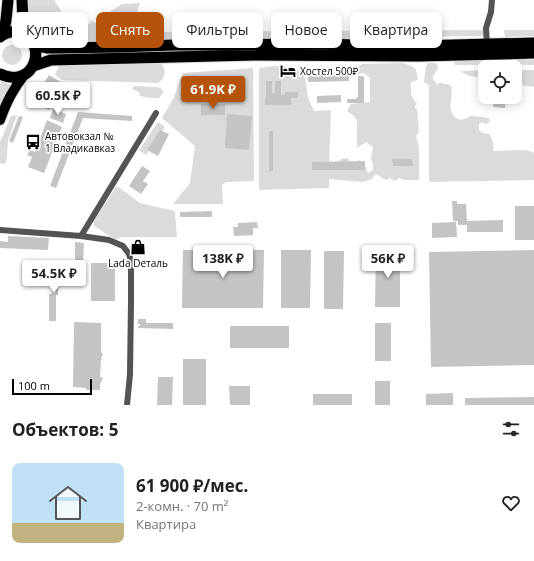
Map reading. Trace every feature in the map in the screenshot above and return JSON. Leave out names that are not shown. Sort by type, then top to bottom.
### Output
[{"type":"highway","points":[[1,36],[6,20],[8,0]]},
{"type":"highway","points":[[22,0],[23,12]]},
{"type":"highway","points":[[1,36],[12,32]]},
{"type":"highway","points":[[0,74],[6,77],[17,77],[51,60],[247,55],[419,56],[534,43]]},
{"type":"highway","points":[[88,48],[174,45],[309,44],[416,46],[487,49],[534,53]]},
{"type":"highway","points":[[29,70],[36,56],[33,48]]},
{"type":"main road","points":[[0,120],[6,103],[13,90],[29,70]]},
{"type":"street","points":[[487,49],[486,28],[491,12],[492,0]]},
{"type":"street","points":[[81,236],[156,113]]},
{"type":"street","points":[[0,230],[81,236],[109,240],[123,246],[129,254],[131,261],[131,302],[128,405]]},
{"type":"shaded area","points":[[25,0],[54,0],[62,12],[29,12]]},
{"type":"shaded area","points":[[140,3],[137,12],[109,12],[122,4]]},
{"type":"shaded area","points":[[92,21],[96,23],[96,41],[88,42],[88,25]]},
{"type":"shaded area","points":[[442,30],[488,30],[487,36],[442,37]]},
{"type":"shaded area","points":[[504,30],[534,30],[534,36],[505,37]]},
{"type":"shaded area","points":[[263,31],[271,31],[271,39],[263,39]]},
{"type":"shaded area","points":[[342,31],[350,31],[350,38],[342,38]]},
{"type":"shaded area","points":[[164,32],[172,32],[172,40],[164,40]]},
{"type":"shaded area","points":[[8,45],[12,45],[12,48],[19,48],[22,51],[22,59],[16,65],[8,65],[2,59],[2,51]]},
{"type":"shaded area","points":[[494,59],[534,60],[534,65],[522,65],[522,60]]},
{"type":"shaded area","points":[[457,60],[478,60],[478,65],[455,65],[454,62]]},
{"type":"shaded area","points":[[160,63],[165,70],[165,73],[161,81],[158,83],[62,80],[55,74],[61,64]]},
{"type":"shaded area","points":[[402,63],[410,65],[414,68],[418,80],[411,82],[411,94],[417,104],[414,107],[417,109],[419,132],[416,136],[419,147],[419,180],[404,180],[400,178],[395,181],[389,178],[387,180],[375,174],[372,179],[363,182],[329,179],[329,188],[259,190],[259,68],[274,66],[291,67],[303,73],[308,98],[314,111],[331,110],[329,167],[335,165],[341,159],[348,158],[350,164],[359,160],[365,166],[368,173],[373,170],[371,158],[373,147],[366,142],[357,148],[357,121],[354,116],[347,111],[351,104],[370,102],[370,78],[364,73],[357,74],[355,70],[362,64]]},
{"type":"shaded area","points":[[428,63],[437,64],[438,68],[433,76],[433,80],[437,85],[440,82],[448,84],[452,87],[450,106],[452,114],[456,118],[461,120],[470,116],[489,118],[490,122],[486,124],[482,122],[479,124],[479,130],[482,133],[489,134],[493,142],[493,151],[525,150],[533,152],[534,180],[429,182],[429,85],[424,82],[426,66]]},
{"type":"shaded area","points":[[253,68],[254,181],[226,182],[222,185],[223,204],[173,204],[190,183],[195,146],[162,118],[174,97],[183,73]]},
{"type":"shaded area","points":[[478,70],[478,77],[470,76],[461,72]]},
{"type":"shaded area","points":[[522,70],[534,70],[534,87],[522,85]]},
{"type":"shaded area","points":[[1,81],[11,85],[0,114],[0,85]]},
{"type":"shaded area","points":[[134,86],[161,88],[163,93],[159,98],[140,96],[139,92],[132,88]]},
{"type":"shaded area","points":[[17,115],[8,140],[6,163],[1,164],[0,142],[11,116]]},
{"type":"shaded area","points":[[158,122],[165,127],[146,155],[139,150]]},
{"type":"shaded area","points":[[117,186],[140,203],[174,211],[177,237],[120,237],[115,239],[94,226],[94,221]]},
{"type":"building","points":[[349,72],[349,81],[308,82],[308,73]]},
{"type":"building","points":[[49,75],[64,84],[49,110],[33,101]]},
{"type":"building","points":[[358,76],[364,76],[364,103],[347,103],[347,99],[356,99],[358,96]]},
{"type":"building","points":[[266,81],[272,81],[272,93],[275,93],[275,81],[281,81],[281,95],[285,95],[285,92],[298,92],[298,98],[291,98],[291,105],[265,105]]},
{"type":"building","points":[[341,95],[341,102],[317,103],[317,96]]},
{"type":"building","points":[[201,104],[225,104],[225,115],[201,115]]},
{"type":"building","points":[[493,104],[505,104],[505,108],[493,107]]},
{"type":"building","points":[[53,109],[66,114],[63,123],[50,118]]},
{"type":"building","points":[[78,112],[132,116],[132,121],[83,118],[56,188],[50,186]]},
{"type":"building","points":[[227,114],[252,116],[249,150],[225,148]]},
{"type":"building","points":[[19,116],[23,117],[13,143],[9,141]]},
{"type":"building","points":[[47,120],[62,127],[44,173],[28,167],[32,157],[27,155],[30,150],[35,152]]},
{"type":"building","points":[[160,130],[169,134],[158,156],[147,150]]},
{"type":"building","points":[[269,131],[273,131],[273,171],[269,171]]},
{"type":"building","points":[[392,159],[412,159],[413,166],[393,166]]},
{"type":"building","points":[[365,161],[365,170],[312,170],[312,162]]},
{"type":"building","points":[[142,166],[150,171],[143,181],[148,184],[141,194],[129,186]]},
{"type":"building","points":[[452,201],[457,201],[457,204],[466,204],[467,221],[503,220],[503,232],[467,232],[467,225],[458,225],[458,221],[453,221]]},
{"type":"building","points":[[515,206],[534,206],[534,240],[515,240]]},
{"type":"building","points":[[212,211],[212,217],[180,217],[180,212]]},
{"type":"building","points":[[257,222],[258,228],[253,228],[253,235],[234,236],[233,227],[238,227],[238,223]]},
{"type":"building","points":[[456,222],[457,237],[432,238],[432,223]]},
{"type":"building","points":[[8,236],[49,238],[48,250],[0,248],[0,241],[8,242]]},
{"type":"building","points":[[75,242],[84,243],[83,261],[75,261]]},
{"type":"building","points":[[183,250],[264,250],[263,308],[182,308]]},
{"type":"building","points":[[281,250],[311,250],[310,308],[281,308]]},
{"type":"building","points":[[376,250],[400,250],[400,307],[375,307]]},
{"type":"building","points":[[534,250],[534,365],[431,367],[429,252]]},
{"type":"building","points":[[324,251],[344,251],[343,309],[324,309]]},
{"type":"building","points":[[55,262],[60,262],[60,271],[58,271],[58,295],[56,295],[56,321],[49,321],[49,294],[52,294]]},
{"type":"building","points":[[91,263],[115,263],[115,301],[91,301]]},
{"type":"building","points":[[138,319],[146,319],[146,323],[173,323],[173,329],[138,328],[140,324],[138,324]]},
{"type":"building","points":[[74,322],[101,323],[101,352],[103,354],[101,358],[100,377],[103,378],[100,384],[100,390],[86,390],[86,388],[73,387]]},
{"type":"building","points":[[375,323],[391,323],[391,361],[375,361]]},
{"type":"building","points":[[230,326],[289,326],[289,348],[230,348]]},
{"type":"building","points":[[183,359],[206,359],[206,405],[183,405]]},
{"type":"building","points":[[158,377],[173,377],[172,405],[157,405]]},
{"type":"building","points":[[375,381],[390,381],[390,405],[375,405]]},
{"type":"building","points":[[229,386],[250,386],[250,405],[230,405]]},
{"type":"building","points":[[453,393],[453,405],[426,405],[426,394]]},
{"type":"building","points":[[313,394],[352,394],[352,405],[313,405]]},
{"type":"building","points":[[534,397],[534,405],[465,405],[465,398]]},
{"type":"place","name":"Хостел 500₽","points":[[288,71]]},
{"type":"place","name":"Автовокзал № 1 Владикавказ","points":[[33,142]]},
{"type":"place","name":"Lada Dеталь","points":[[138,247]]}]
